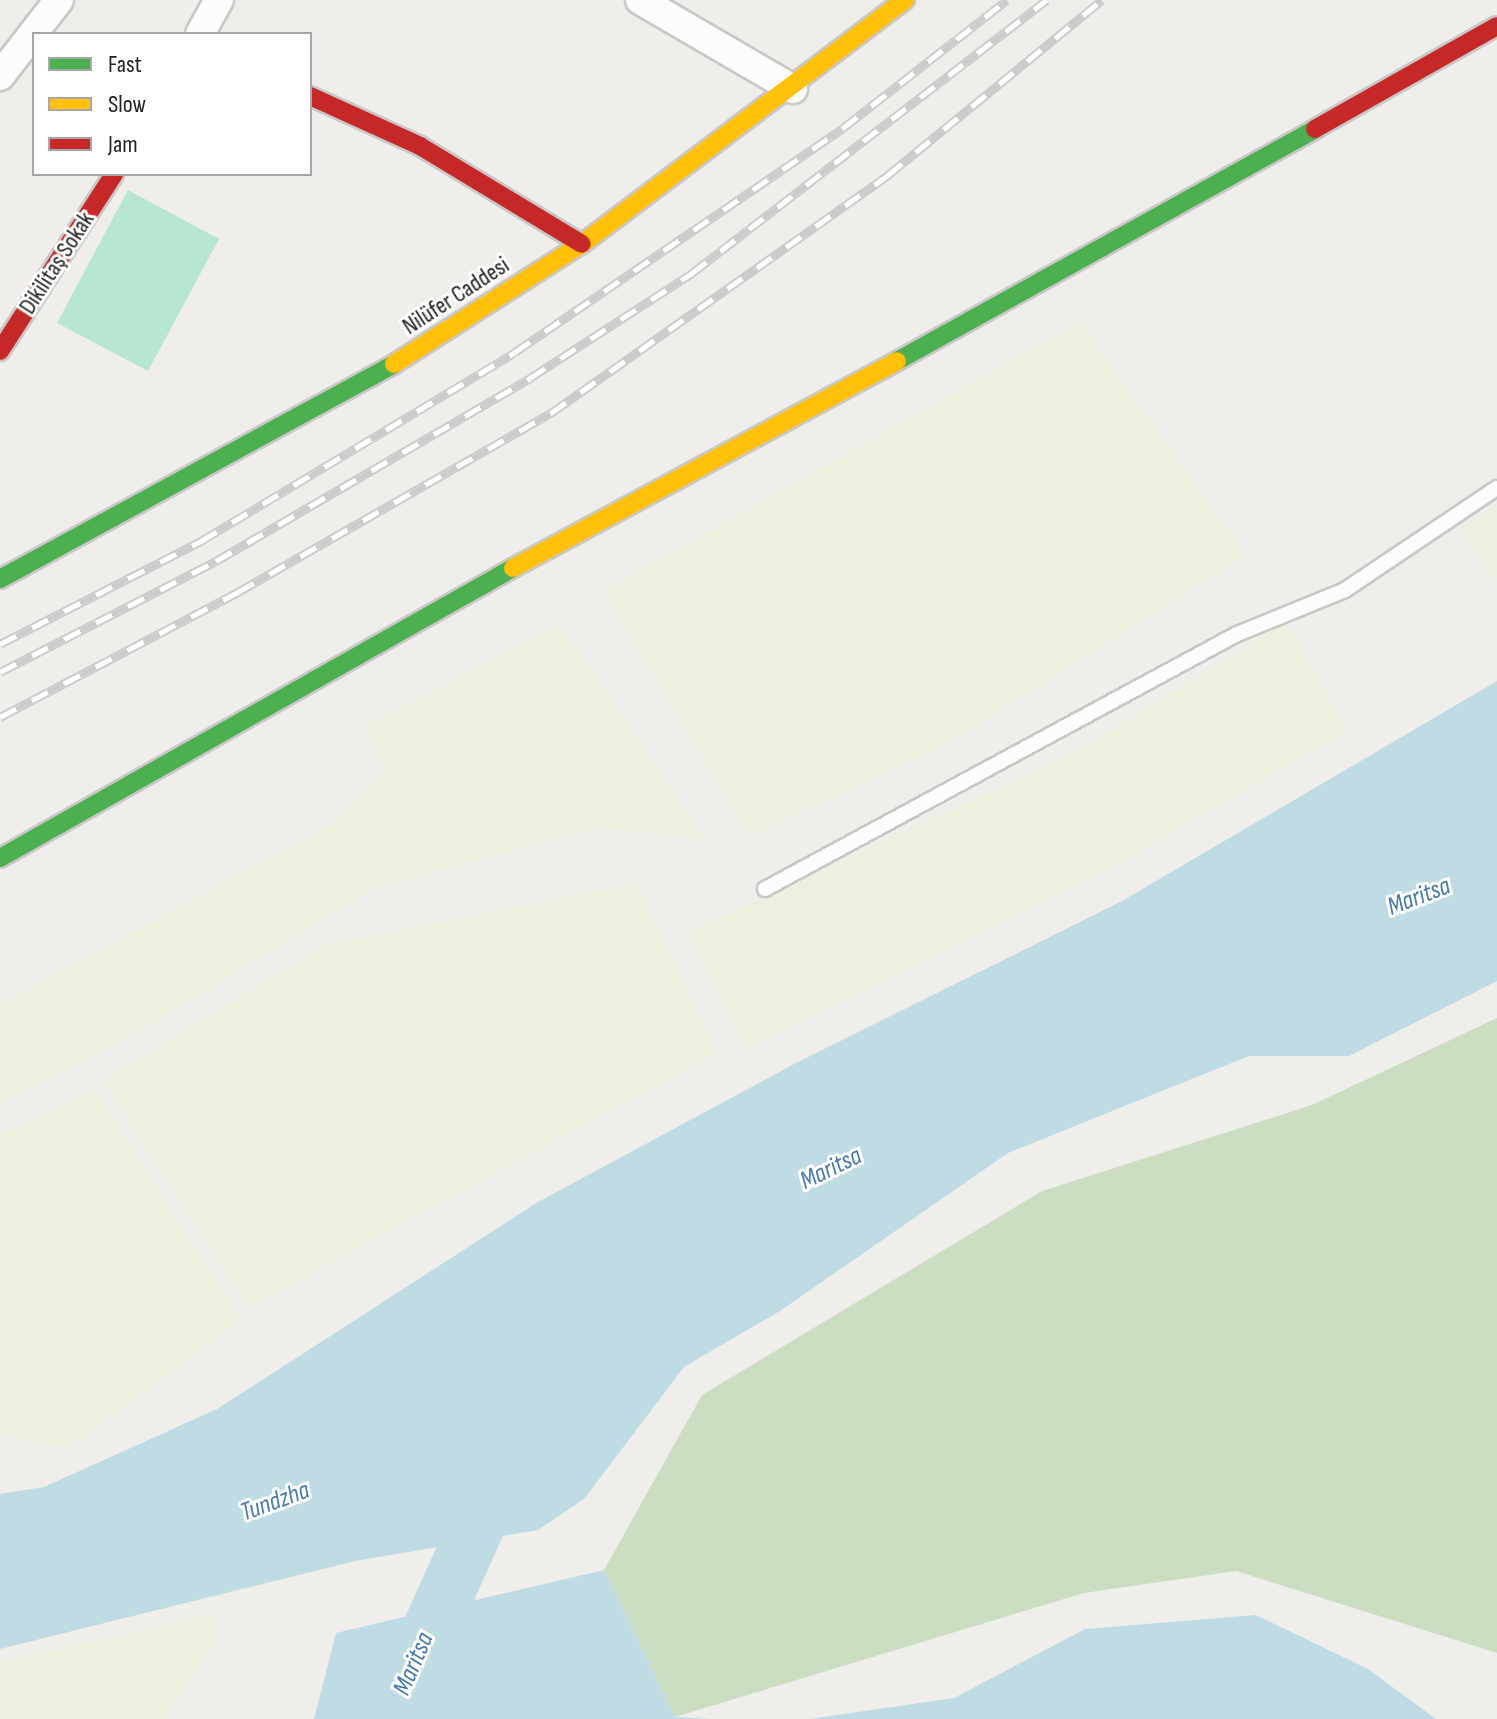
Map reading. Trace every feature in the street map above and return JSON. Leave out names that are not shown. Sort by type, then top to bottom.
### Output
[{"type":"street","points":[[34,32],[59,0]]},
{"type":"street","points":[[201,32],[219,0]]},
{"type":"street","points":[[640,0],[793,89]]},
{"type":"street","name":"Nilüfer Caddesi","points":[[0,579],[347,394],[582,244],[793,89],[905,0]]},
{"type":"street","points":[[0,858],[326,669],[1104,249],[1497,26]]},
{"type":"street","points":[[0,76],[32,35]]},
{"type":"street","points":[[312,97],[420,146],[582,244]]},
{"type":"street","name":"Dikilitaş Sokak","points":[[0,351],[113,176]]},
{"type":"lane","points":[[765,889],[1237,634],[1345,590],[1497,488]]},
{"type":"green space","points":[[128,190],[219,239],[148,371],[57,323]]},
{"type":"green space","points":[[1079,322],[1246,555],[941,748],[749,836],[603,591]]},
{"type":"green space","points":[[1497,507],[1497,585],[1461,528]]},
{"type":"green space","points":[[1286,622],[1347,731],[1118,864],[746,1048],[688,932],[1077,751]]},
{"type":"green space","points":[[560,625],[704,839],[597,828],[372,889],[147,1027],[0,1103],[0,1004],[337,821],[386,771],[364,726]]},
{"type":"green space","points":[[636,883],[717,1053],[249,1307],[102,1081],[326,944]]},
{"type":"green space","points":[[1497,1018],[1497,1653],[1236,1571],[1084,1593],[675,1717],[604,1570],[702,1395],[1042,1191],[1312,1105]]},
{"type":"green space","points":[[94,1089],[241,1319],[67,1449],[0,1435],[0,1134]]},
{"type":"green space","points":[[212,1614],[214,1642],[166,1719],[0,1719],[0,1662]]},
{"type":"water","name":"Tundzha","points":[[1497,681],[1497,981],[1349,1056],[1249,1056],[1008,1153],[780,1311],[684,1367],[584,1499],[538,1530],[355,1561],[0,1649],[0,1494],[44,1487],[217,1409],[538,1202],[796,1063],[1122,901]]},
{"type":"water","points":[[604,1570],[675,1717],[715,1719],[314,1719],[336,1633]]},
{"type":"water","points":[[1256,1615],[1368,1669],[1436,1719],[810,1719],[954,1698],[1085,1629]]},
{"type":"waterway","name":"Maritsa","points":[[390,1719],[501,1472]]},
{"type":"railway","points":[[0,644],[201,541],[515,352],[843,128],[1007,0]]},
{"type":"railway","points":[[0,672],[216,561],[530,378],[692,273],[1047,0]]},
{"type":"railway","points":[[0,717],[238,592],[551,413],[888,175],[1102,0]]},
{"type":"traffic: fast","points":[[897,361],[1315,129]]},
{"type":"traffic: fast","points":[[0,579],[394,364]]},
{"type":"traffic: fast","points":[[0,858],[513,568]]},
{"type":"traffic: slow","points":[[394,364],[582,244],[905,0]]},
{"type":"traffic: slow","points":[[513,568],[897,361]]},
{"type":"traffic: jam","points":[[1315,129],[1497,26]]},
{"type":"traffic: jam","points":[[312,97],[420,146],[582,244]]},
{"type":"traffic: jam","points":[[0,351],[113,176]]}]
